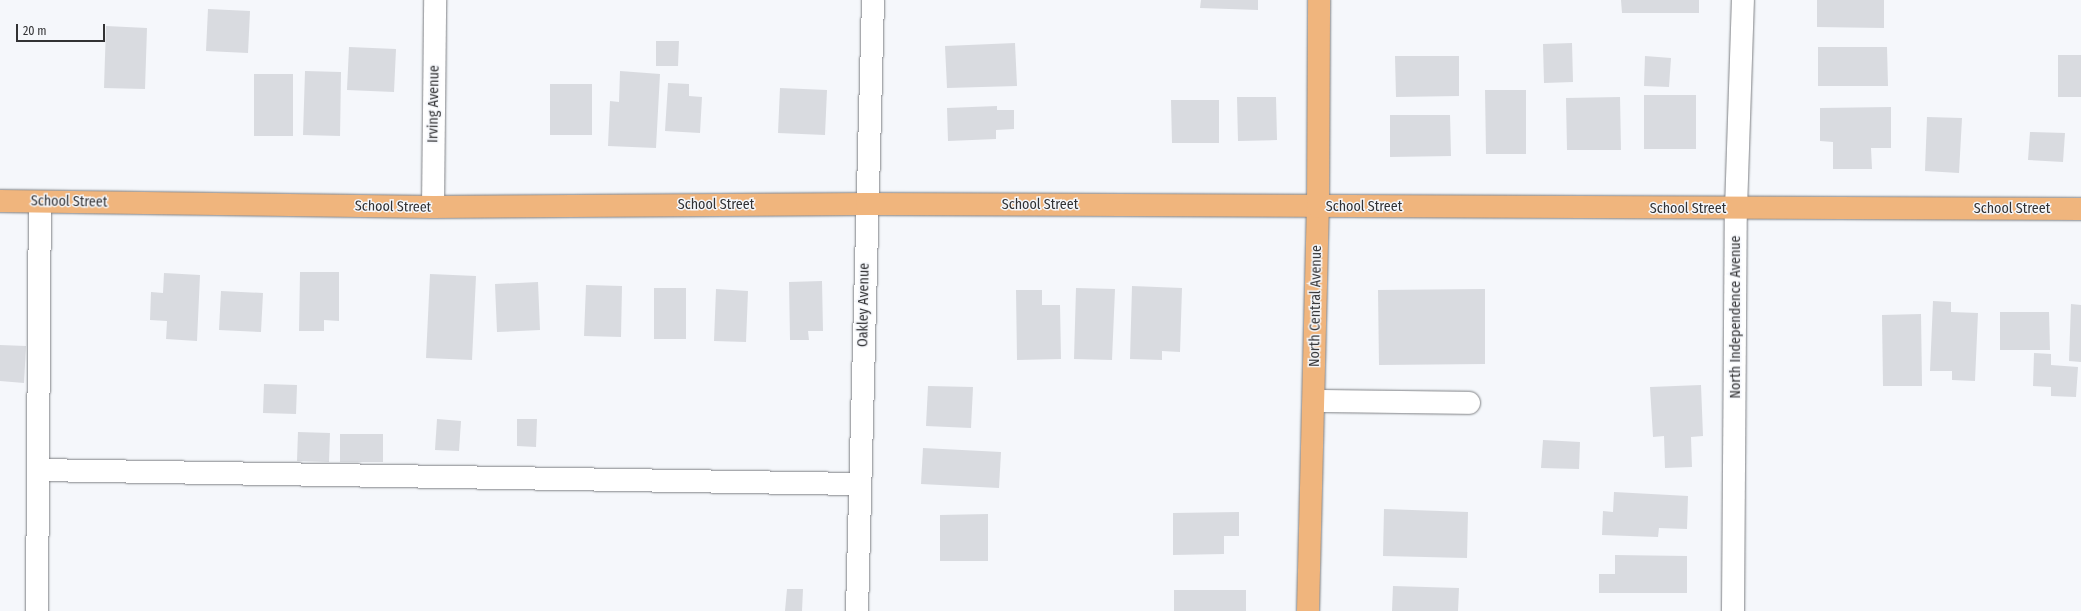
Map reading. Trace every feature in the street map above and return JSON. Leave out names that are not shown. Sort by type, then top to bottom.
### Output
[{"type":"main road","name":"North Central Avenue","points":[[1308,611],[1318,207],[1320,0]]},
{"type":"main road","name":"School Street","points":[[0,201],[433,207],[867,204],[1736,209],[2081,209]]},
{"type":"street","name":"Irving Avenue","points":[[433,207],[435,0]]},
{"type":"street","name":"Oakley Avenue","points":[[857,611],[873,0]]},
{"type":"street","name":"North Independence Avenue","points":[[1733,611],[1736,209],[1743,0]]},
{"type":"street","points":[[38,611],[40,202]]},
{"type":"street","points":[[1314,401],[1469,403]]},
{"type":"street","points":[[38,470],[860,484]]},
{"type":"building","points":[[1201,0],[1258,0],[1258,10],[1200,8]]},
{"type":"building","points":[[1621,0],[1699,0],[1699,13],[1622,13]]},
{"type":"building","points":[[1817,0],[1884,0],[1884,28],[1817,27]]},
{"type":"building","points":[[208,9],[250,11],[248,53],[206,51]]},
{"type":"building","points":[[106,26],[147,28],[145,89],[104,88]]},
{"type":"building","points":[[656,41],[679,41],[678,66],[656,66]]},
{"type":"building","points":[[1015,43],[1017,86],[947,88],[945,46]]},
{"type":"building","points":[[1572,43],[1573,82],[1544,83],[1543,44]]},
{"type":"building","points":[[349,47],[396,49],[394,92],[347,90]]},
{"type":"building","points":[[1818,47],[1887,47],[1888,86],[1818,86]]},
{"type":"building","points":[[2058,55],[2081,55],[2081,97],[2058,97]]},
{"type":"building","points":[[1395,56],[1459,56],[1459,96],[1396,97]]},
{"type":"building","points":[[1645,56],[1671,58],[1669,87],[1644,86]]},
{"type":"building","points":[[305,71],[341,72],[340,136],[303,135]]},
{"type":"building","points":[[620,71],[660,74],[656,148],[608,146],[610,101],[619,102]]},
{"type":"building","points":[[254,74],[293,74],[293,136],[254,136]]},
{"type":"building","points":[[668,83],[689,84],[689,96],[702,97],[700,133],[665,131]]},
{"type":"building","points":[[550,84],[592,84],[592,135],[550,135]]},
{"type":"building","points":[[780,88],[827,90],[825,135],[778,133]]},
{"type":"building","points":[[1485,90],[1526,90],[1526,154],[1486,154]]},
{"type":"building","points":[[1644,95],[1696,95],[1696,149],[1644,149]]},
{"type":"building","points":[[1237,97],[1276,97],[1277,140],[1238,141]]},
{"type":"building","points":[[1620,97],[1621,150],[1567,150],[1566,98]]},
{"type":"building","points":[[1171,100],[1219,100],[1219,143],[1172,143]]},
{"type":"building","points":[[997,106],[997,110],[1014,110],[1014,129],[996,130],[996,139],[948,141],[947,108]]},
{"type":"building","points":[[1891,107],[1891,148],[1871,148],[1872,169],[1833,169],[1833,142],[1820,141],[1820,108]]},
{"type":"building","points":[[1390,115],[1450,115],[1451,156],[1390,157]]},
{"type":"building","points":[[1927,117],[1962,118],[1959,173],[1925,171]]},
{"type":"building","points":[[2030,132],[2065,133],[2063,162],[2028,160]]},
{"type":"building","points":[[300,272],[339,272],[339,321],[324,320],[324,331],[299,331]]},
{"type":"building","points":[[164,273],[200,275],[197,341],[166,339],[167,321],[150,320],[151,292],[163,293]]},
{"type":"building","points":[[430,274],[476,276],[472,360],[426,358]]},
{"type":"building","points":[[822,281],[823,331],[808,331],[809,340],[790,340],[789,282]]},
{"type":"building","points":[[538,282],[540,330],[497,332],[495,284]]},
{"type":"building","points":[[586,285],[622,286],[621,337],[584,336]]},
{"type":"building","points":[[1132,286],[1182,288],[1180,352],[1162,351],[1162,360],[1130,359]]},
{"type":"building","points":[[654,288],[686,288],[686,339],[654,339]]},
{"type":"building","points":[[1076,288],[1115,289],[1112,360],[1074,359]]},
{"type":"building","points":[[716,289],[748,291],[746,342],[714,341]]},
{"type":"building","points":[[1485,289],[1485,364],[1379,365],[1378,290]]},
{"type":"building","points":[[1016,290],[1042,290],[1042,305],[1060,305],[1061,359],[1017,360]]},
{"type":"building","points":[[221,291],[263,293],[261,332],[219,330]]},
{"type":"building","points":[[1933,301],[1951,302],[1951,312],[1978,313],[1975,381],[1952,380],[1952,371],[1930,371]]},
{"type":"building","points":[[2071,304],[2081,305],[2081,362],[2069,361]]},
{"type":"building","points":[[2000,312],[2049,312],[2050,350],[2000,350]]},
{"type":"building","points":[[1921,314],[1922,386],[1883,386],[1882,315]]},
{"type":"building","points":[[0,345],[26,346],[24,383],[0,381]]},
{"type":"building","points":[[2034,353],[2051,354],[2051,365],[2078,367],[2076,397],[2051,396],[2051,387],[2033,386]]},
{"type":"building","points":[[264,384],[297,385],[296,414],[263,413]]},
{"type":"building","points":[[1701,385],[1703,436],[1691,437],[1692,467],[1665,468],[1664,436],[1653,437],[1650,387]]},
{"type":"building","points":[[928,386],[973,387],[971,428],[926,426]]},
{"type":"building","points":[[437,419],[461,421],[459,451],[435,450]]},
{"type":"building","points":[[517,419],[537,419],[536,447],[517,446]]},
{"type":"building","points":[[298,432],[330,433],[329,462],[297,461]]},
{"type":"building","points":[[340,434],[383,434],[383,462],[340,462]]},
{"type":"building","points":[[1543,440],[1580,442],[1579,469],[1541,468]]},
{"type":"building","points":[[923,448],[1001,452],[999,488],[921,484]]},
{"type":"building","points":[[1614,492],[1688,496],[1687,529],[1659,528],[1658,537],[1602,535],[1603,511],[1613,512]]},
{"type":"building","points":[[1384,509],[1468,512],[1467,558],[1383,556]]},
{"type":"building","points":[[1239,512],[1239,536],[1224,536],[1224,554],[1173,555],[1173,513]]},
{"type":"building","points":[[988,514],[988,561],[940,561],[940,515]]},
{"type":"building","points":[[1615,555],[1687,556],[1687,593],[1599,593],[1599,574],[1615,574]]},
{"type":"building","points":[[1393,586],[1459,588],[1458,611],[1392,611]]},
{"type":"building","points":[[787,589],[803,589],[802,611],[785,611]]},
{"type":"building","points":[[1174,590],[1246,590],[1246,611],[1174,611]]}]
